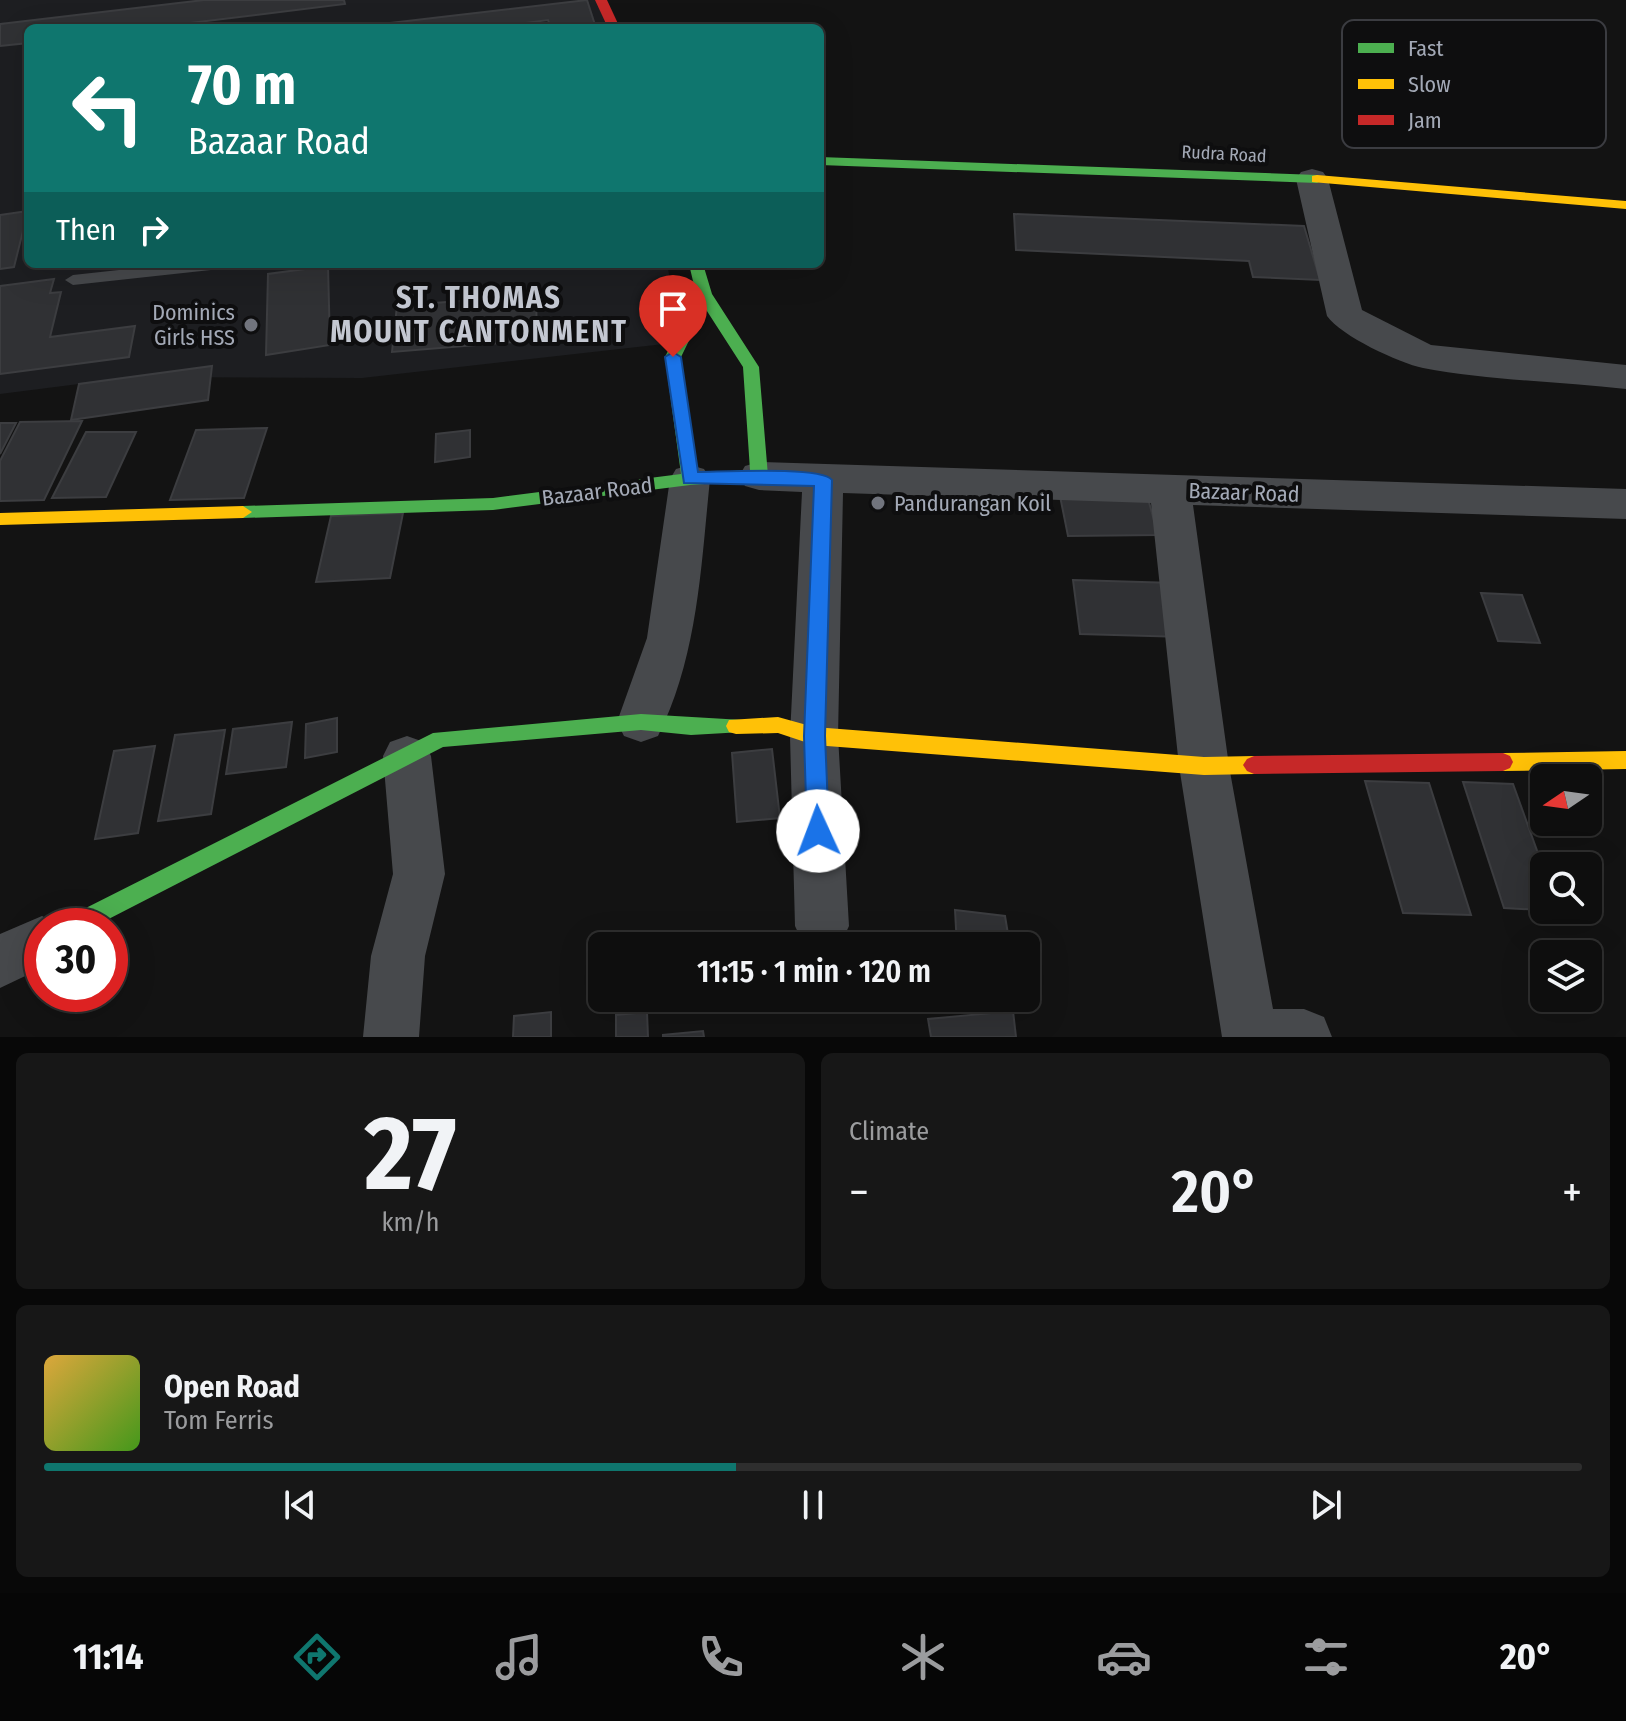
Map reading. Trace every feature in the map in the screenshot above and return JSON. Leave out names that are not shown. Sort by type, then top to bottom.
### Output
[{"type":"street","points":[[601,0],[612,24]]},
{"type":"street","name":"Rudra Road","points":[[824,161],[1312,179],[1626,205]]},
{"type":"street","points":[[1312,179],[1345,316],[1385,339],[1424,356],[1626,377]]},
{"type":"street","points":[[697,268],[704,294],[751,367],[759,476]]},
{"type":"street","points":[[641,722],[670,638],[690,479],[673,357],[704,294]]},
{"type":"street","name":"Bazaar Road","points":[[0,519],[493,504],[690,479],[759,476],[1626,504]]},
{"type":"street","points":[[822,926],[814,736],[823,480]]},
{"type":"street","points":[[1170,490],[1204,766],[1252,1037],[1304,1037]]},
{"type":"street","points":[[107,908],[440,739],[641,722],[691,727],[778,725],[814,736],[1204,766],[1626,760]]},
{"type":"street","points":[[391,1037],[398,956],[419,874],[407,756]]},
{"type":"street","points":[[0,962],[24,950]]},
{"type":"lane","points":[[73,280],[183,268]]},
{"type":"shaded area","points":[[0,0],[605,0],[611,24],[24,24],[24,268],[668,268],[682,342],[362,378],[134,377],[0,394]]},
{"type":"building","points":[[204,0],[344,0],[345,4],[182,24],[24,24],[24,43],[0,46],[0,24]]},
{"type":"building","points":[[587,0],[595,24],[550,24],[548,20],[517,24],[381,24]]},
{"type":"building","points":[[24,212],[24,227],[14,267],[0,269],[0,215]]},
{"type":"building","points":[[1014,214],[1304,226],[1320,280],[1253,277],[1249,261],[1016,250]]},
{"type":"building","points":[[328,268],[330,345],[266,355],[268,274]]},
{"type":"building","points":[[54,279],[50,293],[61,292],[50,337],[135,326],[129,357],[0,374],[0,286]]},
{"type":"building","points":[[536,295],[537,340],[392,352],[397,306]]},
{"type":"building","points":[[212,366],[208,400],[71,420],[79,384]]},
{"type":"building","points":[[82,421],[44,500],[0,501],[0,461],[20,422]]},
{"type":"building","points":[[0,423],[16,423],[0,454]]},
{"type":"building","points":[[267,428],[244,498],[170,500],[196,430]]},
{"type":"building","points":[[470,430],[470,457],[435,462],[436,434]]},
{"type":"building","points":[[86,432],[136,432],[106,497],[52,498]]},
{"type":"building","points":[[1147,495],[1158,535],[1068,536],[1060,496]]},
{"type":"building","points":[[403,513],[390,578],[316,582],[331,516]]},
{"type":"building","points":[[1073,580],[1175,583],[1184,637],[1080,634]]},
{"type":"building","points":[[1481,593],[1522,595],[1540,643],[1498,641]]},
{"type":"building","points":[[337,718],[337,752],[305,758],[306,724]]},
{"type":"building","points":[[292,722],[286,767],[226,774],[233,729]]},
{"type":"building","points":[[225,730],[211,814],[158,821],[175,735]]},
{"type":"building","points":[[155,746],[138,833],[95,839],[114,751]]},
{"type":"building","points":[[772,749],[780,818],[737,822],[732,753]]},
{"type":"building","points":[[1365,781],[1429,783],[1471,915],[1403,913]]},
{"type":"building","points":[[1463,782],[1513,784],[1538,852],[1530,852],[1530,909],[1504,908]]},
{"type":"building","points":[[955,910],[1005,916],[1008,932],[956,932]]},
{"type":"building","points":[[551,1012],[551,1037],[513,1037],[514,1016]]},
{"type":"building","points":[[647,1012],[648,1037],[616,1037],[616,1015]]},
{"type":"building","points":[[1013,1012],[1016,1037],[931,1037],[928,1019]]},
{"type":"building","points":[[703,1031],[704,1037],[663,1037],[663,1035]]},
{"type":"traffic: fast","points":[[824,161],[1317,179]]},
{"type":"traffic: fast","points":[[243,512],[493,504],[690,479],[759,476],[751,367],[704,294],[697,268]]},
{"type":"traffic: fast","points":[[690,479],[673,357],[704,294]]},
{"type":"traffic: fast","points":[[107,908],[440,739],[641,722],[691,727],[736,726]]},
{"type":"traffic: slow","points":[[1317,179],[1626,205]]},
{"type":"traffic: slow","points":[[0,519],[243,512]]},
{"type":"traffic: slow","points":[[736,726],[778,725],[814,736],[1204,766],[1254,765]]},
{"type":"traffic: slow","points":[[1503,762],[1626,760]]},
{"type":"traffic: jam","points":[[601,0],[612,24]]},
{"type":"traffic: jam","points":[[1254,765],[1503,762]]},
{"type":"place","name":"Dominics Girls HSS","points":[[251,325]]},
{"type":"place","name":"Pandurangan Koil","points":[[878,503]]},
{"type":"district","name":"ST. THOMAS MOUNT CANTONMENT","points":[[479,315]]},
{"type":"route","points":[[673,357],[690,479],[759,476],[823,480],[814,736],[818,831]]}]
